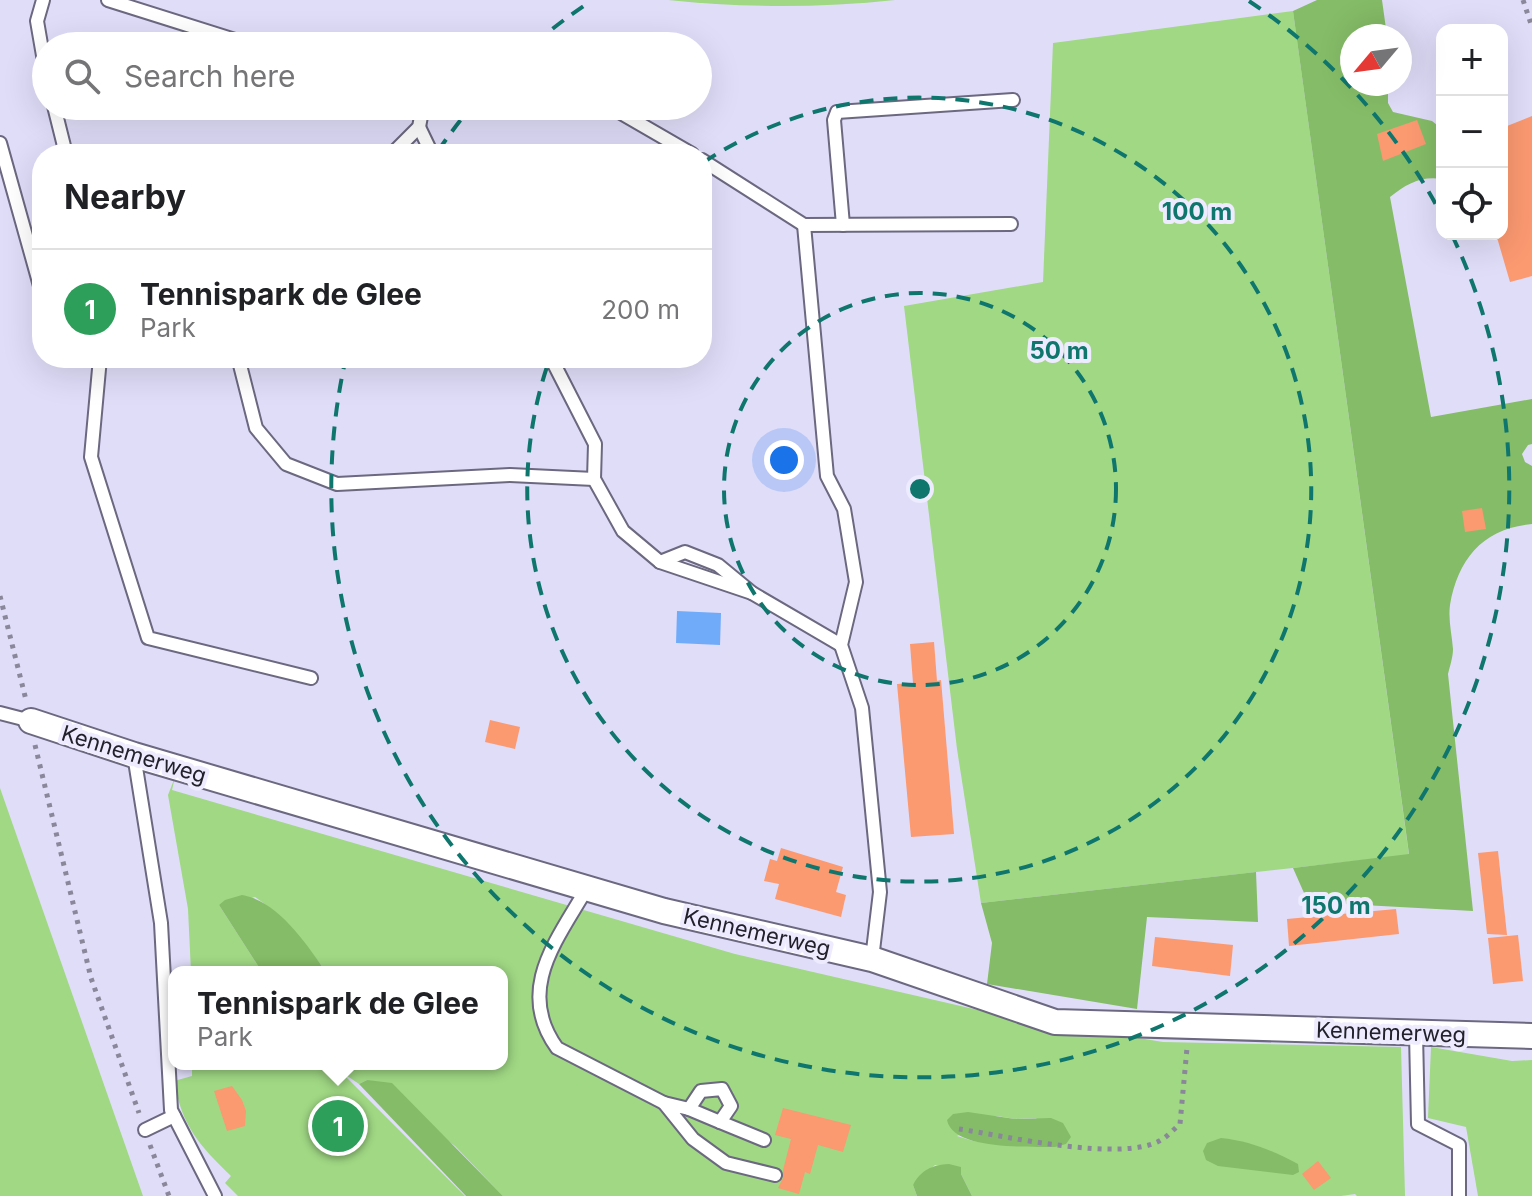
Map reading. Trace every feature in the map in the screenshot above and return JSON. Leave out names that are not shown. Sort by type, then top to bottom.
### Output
[{"type":"street","name":"Kennemerweg","points":[[31,721],[134,755],[664,911],[872,959],[1055,1022],[1532,1036]]},
{"type":"lane","points":[[39,32],[37,21],[43,0]]},
{"type":"lane","points":[[108,0],[210,32]]},
{"type":"lane","points":[[843,225],[834,120],[837,112],[1013,100]]},
{"type":"lane","points":[[58,120],[64,144]]},
{"type":"lane","points":[[402,144],[419,127],[420,120]]},
{"type":"lane","points":[[633,120],[675,144]]},
{"type":"lane","points":[[419,127],[427,144]]},
{"type":"lane","points":[[0,143],[32,257]]},
{"type":"lane","points":[[712,166],[804,225],[1011,224]]},
{"type":"lane","points":[[804,225],[827,476],[844,509],[856,582],[841,645],[864,723],[880,892],[872,959]]},
{"type":"lane","points":[[99,368],[91,457],[148,638],[311,678]]},
{"type":"lane","points":[[240,368],[256,428],[286,464],[337,484],[510,475],[594,479]]},
{"type":"lane","points":[[556,368],[595,444],[594,479],[623,531],[660,562],[685,552],[718,565],[752,593],[841,645]]},
{"type":"lane","name":"Kennemerweg","points":[[0,713],[31,721]]},
{"type":"lane","points":[[134,755],[161,923],[168,1054]]},
{"type":"lane","points":[[587,888],[546,960],[537,1006],[545,1032],[557,1048],[664,1103],[689,1109],[764,1140]]},
{"type":"lane","points":[[1416,1034],[1418,1124],[1459,1145],[1459,1196]]},
{"type":"lane","points":[[169,1070],[171,1110],[215,1196]]},
{"type":"lane","points":[[689,1109],[701,1091],[722,1089],[731,1106],[720,1122]]},
{"type":"lane","points":[[664,1103],[693,1139],[726,1163],[775,1175]]},
{"type":"lane","points":[[145,1130],[174,1116]]},
{"type":"path","points":[[1523,0],[1532,27]]},
{"type":"path","points":[[0,596],[91,978],[169,1196]]},
{"type":"path","points":[[959,1129],[1090,1148],[1127,1149],[1160,1141],[1180,1124],[1189,1026]]},
{"type":"green space","points":[[668,0],[895,0],[781,6]]},
{"type":"green space","points":[[1317,0],[1382,0],[1385,24],[1340,24],[1340,96],[1388,96],[1393,112],[1436,124],[1436,179],[1414,182],[1390,197],[1431,417],[1532,399],[1532,444],[1522,454],[1525,462],[1532,466],[1532,524],[1500,532],[1476,548],[1459,573],[1450,605],[1453,649],[1448,674],[1473,911],[1308,902],[1293,868],[1409,854],[1293,11]]},
{"type":"green space","points":[[1293,11],[1409,855],[981,903],[957,749],[904,306],[1043,282],[1053,43]]},
{"type":"green space","points":[[175,777],[172,790],[735,954],[1004,1016],[1163,1042],[1401,1047],[1405,1196],[972,1196],[961,1168],[935,1165],[913,1185],[917,1196],[503,1196],[455,1146],[367,1080],[359,1084],[340,1071],[465,1196],[238,1196],[225,1183],[231,1176],[201,1144],[187,1123],[174,1081],[192,1076],[192,1070],[508,1070],[508,966],[322,966],[294,931],[255,897],[219,905],[258,966],[191,966],[188,909],[168,795]],"holes":[[[997,1116],[1037,1118],[1002,1144],[957,1136]]]},
{"type":"green space","points":[[0,788],[143,1196],[0,1196]]},
{"type":"green space","points":[[1256,872],[1258,922],[1147,917],[1137,1009],[987,984],[992,943],[981,903]]},
{"type":"green space","points":[[242,895],[268,905],[300,936],[322,966],[258,966],[219,905]]},
{"type":"green space","points":[[1431,1047],[1512,1061],[1532,1060],[1532,1196],[1478,1196],[1466,1127],[1428,1118]]},
{"type":"green space","points":[[367,1080],[392,1083],[503,1196],[466,1196],[359,1084]]},
{"type":"green space","points":[[968,1112],[1015,1119],[1051,1118],[1063,1123],[1071,1137],[1066,1144],[1055,1147],[977,1142],[952,1130],[947,1120],[953,1114]]},
{"type":"green space","points":[[1221,1138],[1279,1154],[1298,1164],[1299,1172],[1293,1175],[1218,1166],[1206,1160],[1203,1151],[1207,1143]]},
{"type":"green space","points":[[949,1164],[961,1167],[961,1174],[972,1196],[917,1196],[913,1185],[923,1172]]},
{"type":"water","points":[[677,611],[721,613],[720,645],[676,643]]},
{"type":"building","points":[[1532,116],[1532,276],[1510,282],[1498,240],[1508,240],[1508,126]]},
{"type":"building","points":[[1417,120],[1426,144],[1383,161],[1377,134]]},
{"type":"building","points":[[1482,508],[1486,529],[1465,532],[1462,511]]},
{"type":"building","points":[[934,642],[937,681],[941,680],[954,834],[911,837],[897,684],[913,683],[910,644]]},
{"type":"building","points":[[490,720],[520,727],[515,749],[485,742]]},
{"type":"building","points":[[781,848],[843,867],[836,892],[846,895],[841,917],[775,899],[779,884],[764,881],[770,859],[777,861]]},
{"type":"building","points":[[1498,851],[1507,935],[1487,934],[1478,853]]},
{"type":"building","points":[[1396,909],[1399,934],[1289,946],[1287,919]]},
{"type":"building","points":[[1518,935],[1523,981],[1493,984],[1488,938]]},
{"type":"building","points":[[1155,937],[1233,945],[1230,976],[1152,966]]},
{"type":"building","points":[[232,1086],[246,1111],[245,1126],[227,1131],[214,1091]]},
{"type":"building","points":[[783,1108],[851,1125],[843,1152],[818,1145],[810,1174],[805,1172],[799,1194],[778,1188],[791,1139],[775,1135]]},
{"type":"building","points":[[1318,1161],[1331,1178],[1314,1190],[1302,1174]]},
{"type":"place","name":"Tennispark de Glee","points":[[338,1126]]}]
